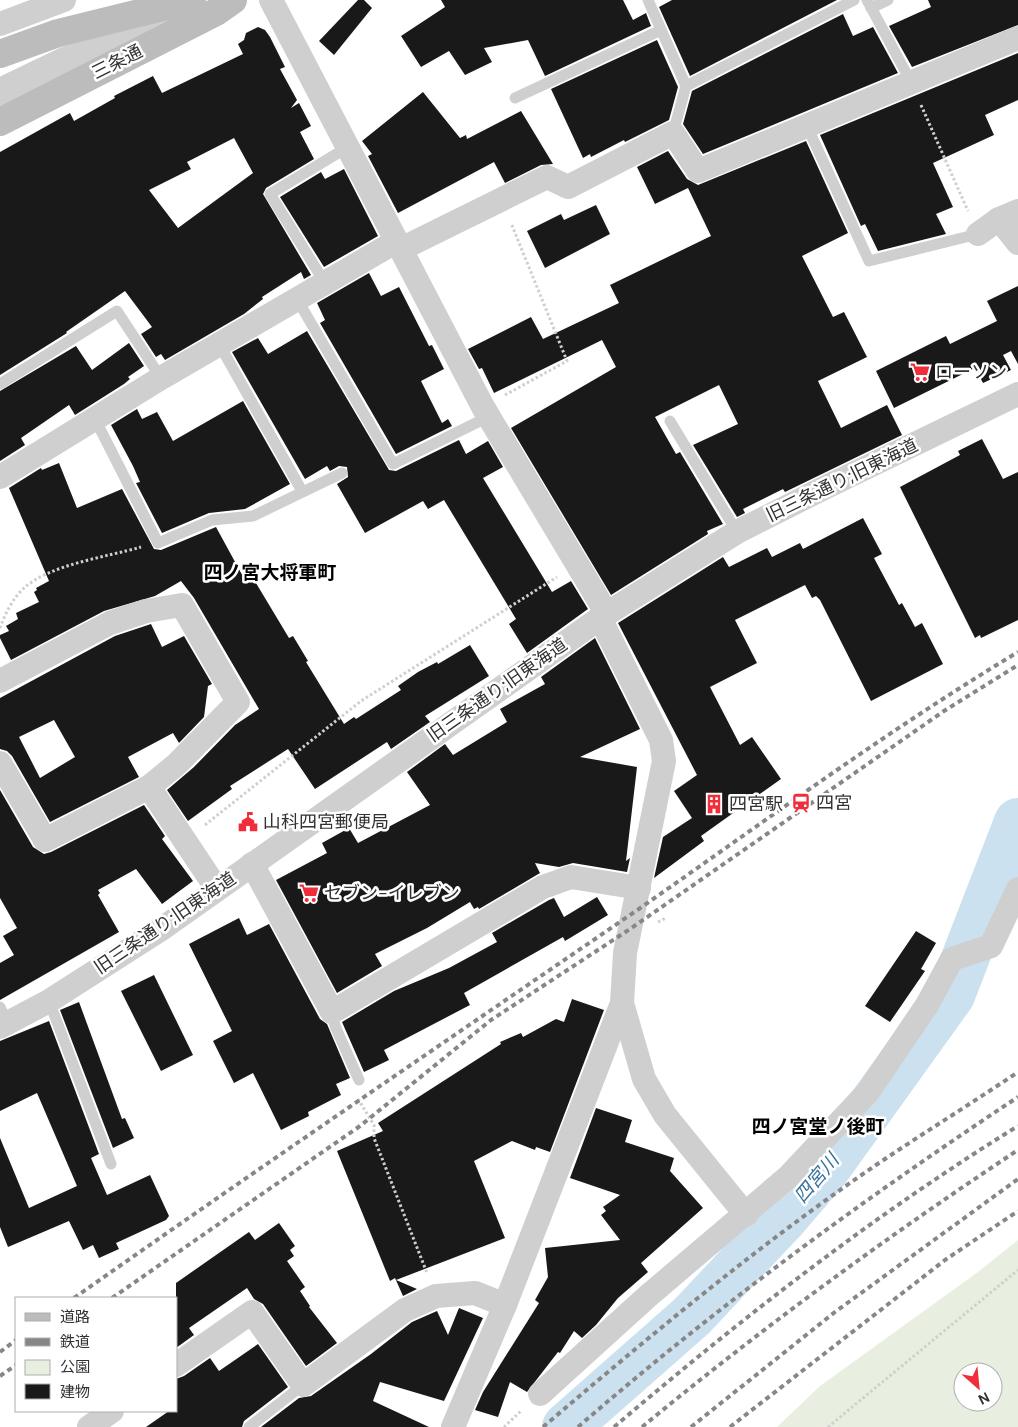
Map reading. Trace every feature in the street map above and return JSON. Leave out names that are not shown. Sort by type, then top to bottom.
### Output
[{"type":"main road","name":"三条通","points":[[0,122],[216,12],[233,0]]},
{"type":"main road","name":"三条通","points":[[0,54],[58,33],[154,5],[188,2]]},
{"type":"street","points":[[0,24],[64,0]]},
{"type":"street","points":[[271,0],[485,412],[576,564],[662,740],[664,761],[625,953],[622,1003],[505,1305],[453,1427]]},
{"type":"street","points":[[0,92],[188,2]]},
{"type":"street","points":[[0,477],[161,378],[325,283],[399,245],[547,178],[568,187],[673,133],[698,171],[806,124],[1018,38]]},
{"type":"street","points":[[978,234],[1009,215],[1018,244]]},
{"type":"street","name":"旧三条通り;旧東海道","points":[[2,1019],[49,1001],[160,930],[603,616],[737,532],[824,488],[1018,396]]},
{"type":"street","points":[[0,682],[110,623],[146,611],[182,605],[238,702],[177,764],[149,787],[45,840],[0,762]]},
{"type":"street","points":[[149,787],[217,889]]},
{"type":"street","points":[[252,864],[332,1012],[543,887],[571,877],[639,888]]},
{"type":"street","points":[[540,1394],[648,1296],[746,1215],[788,1177],[868,1092],[926,1005],[952,959],[991,946],[1018,888]]},
{"type":"street","points":[[622,1003],[644,1079],[666,1115],[746,1215]]},
{"type":"street","points":[[178,1365],[252,1312],[303,1384],[405,1310],[436,1296],[475,1293],[505,1305]]},
{"type":"street","points":[[89,1427],[111,1412]]},
{"type":"lane","points":[[648,0],[686,86],[673,133]]},
{"type":"lane","points":[[686,86],[854,0]]},
{"type":"lane","points":[[888,0],[869,4],[911,82]]},
{"type":"lane","points":[[515,98],[661,30]]},
{"type":"lane","points":[[806,124],[869,261],[978,234]]},
{"type":"lane","points":[[325,283],[270,194],[348,147]]},
{"type":"lane","points":[[297,299],[393,464],[485,412]]},
{"type":"lane","points":[[0,384],[117,311],[161,378]]},
{"type":"lane","points":[[219,344],[302,491]]},
{"type":"lane","points":[[95,418],[158,543],[212,520],[253,516],[342,473]]},
{"type":"lane","points":[[670,421],[737,532]]},
{"type":"lane","points":[[49,1001],[111,1164]]},
{"type":"lane","points":[[332,1012],[336,1026],[360,1080]]},
{"type":"lane","points":[[249,1427],[303,1384]]},
{"type":"path","points":[[911,82],[978,234]]},
{"type":"path","points":[[485,412],[567,362],[501,200]]},
{"type":"path","points":[[0,628],[4,617],[24,589],[40,578],[73,566],[158,543]]},
{"type":"path","points":[[185,841],[361,701],[576,564]]},
{"type":"path","points":[[360,1080],[360,1085],[353,1091],[374,1125],[374,1138],[436,1296]]},
{"type":"path","points":[[828,1427],[1018,1270]]},
{"type":"green space","points":[[1018,1240],[1018,1427],[777,1427],[820,1386],[978,1272]]},
{"type":"building","points":[[358,0],[364,0],[372,8],[334,55],[319,41]]},
{"type":"building","points":[[441,0],[623,0],[633,20],[646,13],[651,26],[545,76],[528,40],[484,48],[492,62],[465,75],[449,51],[421,67],[401,36],[445,7]]},
{"type":"building","points":[[672,0],[837,0],[690,76],[659,7]]},
{"type":"building","points":[[928,0],[1018,0],[1018,25],[912,67],[889,26],[931,7]]},
{"type":"building","points":[[843,14],[853,36],[873,27],[898,73],[703,154],[683,124],[692,91]]},
{"type":"building","points":[[258,27],[265,30],[270,37],[285,67],[280,69],[297,100],[291,108],[299,103],[311,126],[300,132],[314,159],[266,188],[263,194],[311,275],[304,279],[301,272],[262,297],[263,299],[244,314],[165,360],[161,354],[156,357],[141,334],[152,327],[125,291],[67,333],[0,375],[0,152],[70,113],[74,121],[115,98],[114,96],[153,76],[162,93],[243,54],[238,44],[244,40],[246,33]],"holes":[[[234,138],[253,173],[178,228],[149,190],[191,169],[187,162]]]},
{"type":"building","points":[[657,40],[678,87],[669,120],[625,142],[624,140],[591,157],[590,154],[583,158],[551,89]]},
{"type":"building","points":[[1018,53],[1018,100],[985,115],[994,135],[933,163],[953,207],[936,214],[946,234],[878,251],[865,224],[861,226],[820,135]]},
{"type":"building","points":[[423,92],[460,138],[466,135],[467,139],[521,111],[553,164],[541,165],[505,183],[494,162],[398,213],[368,156],[372,154],[362,141]]},
{"type":"building","points":[[806,141],[848,233],[802,256],[833,317],[844,312],[867,357],[818,381],[841,428],[887,405],[902,435],[785,492],[783,489],[743,509],[745,513],[737,517],[693,445],[738,424],[719,385],[655,417],[676,454],[680,452],[723,524],[707,531],[708,534],[611,595],[511,428],[616,367],[602,340],[494,393],[482,368],[479,369],[468,349],[531,317],[543,339],[619,303],[610,285],[711,236],[688,188],[655,204],[637,167],[668,151],[687,179],[698,185]]},
{"type":"building","points":[[344,169],[378,236],[324,267],[280,197],[321,172],[325,179]]},
{"type":"building","points":[[596,205],[610,234],[545,268],[527,231],[561,214],[564,220]]},
{"type":"building","points":[[369,273],[381,296],[399,287],[429,346],[432,345],[444,369],[421,381],[442,423],[448,419],[452,426],[396,454],[320,323],[325,320],[317,303]]},
{"type":"building","points":[[1018,286],[1018,364],[1011,351],[1003,355],[1011,370],[983,383],[975,368],[894,408],[876,371],[946,336],[950,344],[997,321],[987,301]]},
{"type":"building","points":[[307,331],[389,470],[396,471],[459,440],[466,454],[488,441],[503,467],[483,478],[552,592],[571,581],[588,609],[527,653],[509,624],[516,619],[444,500],[428,509],[423,501],[365,533],[337,484],[348,477],[347,467],[339,466],[330,471],[327,466],[305,479],[232,352],[258,338],[268,354]]},
{"type":"building","points":[[129,343],[144,366],[128,377],[130,379],[75,415],[69,405],[21,438],[25,445],[0,461],[0,391],[76,346],[92,370]]},
{"type":"building","points":[[243,401],[290,484],[245,509],[209,513],[162,533],[136,483],[140,482],[133,466],[111,425],[137,409],[142,419],[157,412],[173,441]]},
{"type":"building","points":[[982,439],[1003,479],[1018,472],[1018,620],[981,638],[980,635],[975,638],[900,487],[960,455],[958,451]]},
{"type":"building","points":[[59,463],[77,508],[122,489],[154,549],[161,550],[216,527],[246,582],[253,578],[289,638],[293,636],[308,661],[306,662],[344,724],[354,717],[356,719],[401,690],[398,686],[418,672],[437,662],[438,664],[470,645],[489,676],[425,716],[430,722],[391,749],[387,742],[315,789],[288,749],[230,786],[232,789],[188,821],[167,790],[194,767],[235,725],[259,709],[194,598],[181,581],[155,596],[104,611],[11,660],[0,638],[0,635],[9,631],[6,626],[18,619],[16,613],[39,602],[34,592],[37,590],[36,588],[49,581],[9,488],[41,468],[42,470]]},
{"type":"building","points":[[863,518],[882,554],[874,558],[899,605],[902,603],[915,627],[922,623],[943,664],[871,701],[820,600],[816,596],[812,598],[805,585],[735,620],[757,663],[710,687],[740,745],[752,737],[781,779],[701,836],[704,841],[654,878],[663,837],[692,818],[674,791],[697,775],[618,623],[723,557],[729,567],[767,548],[772,557],[800,543],[803,549]]},
{"type":"building","points":[[151,624],[162,647],[184,636],[212,684],[208,686],[204,717],[179,743],[173,733],[128,757],[139,777],[50,822],[12,756],[7,751],[0,749],[0,698],[115,636]],"holes":[[[54,720],[75,757],[40,778],[19,737]]]},
{"type":"building","points":[[595,638],[640,729],[580,757],[637,767],[626,861],[630,858],[627,872],[573,863],[559,867],[535,863],[540,873],[479,909],[478,907],[474,909],[470,902],[427,928],[375,954],[382,966],[337,993],[276,880],[327,853],[322,843],[349,828],[358,843],[430,805],[407,772],[445,744],[453,755],[507,722],[500,709],[545,684],[541,677]]},
{"type":"building","points":[[0,790],[33,847],[44,854],[144,805],[165,836],[162,839],[193,881],[162,904],[136,869],[98,890],[100,893],[98,895],[119,932],[0,1000],[0,963],[14,955],[3,936],[17,928],[0,898]]},
{"type":"building","points":[[597,897],[608,915],[565,941],[563,937],[464,993],[470,1005],[384,1050],[389,1060],[364,1072],[342,1022],[394,991],[449,968],[497,942],[492,933],[549,900],[554,898],[564,917]]},
{"type":"building","points":[[239,918],[247,935],[269,924],[320,1019],[327,1024],[350,1078],[336,1084],[341,1095],[308,1112],[309,1116],[281,1130],[253,1073],[234,1083],[213,1041],[232,1031],[189,944]]},
{"type":"building","points":[[916,931],[936,943],[921,969],[925,971],[890,1022],[865,1006]]},
{"type":"building","points":[[154,975],[193,1055],[161,1071],[121,991]]},
{"type":"building","points":[[572,999],[604,1010],[550,1152],[536,1147],[535,1150],[512,1141],[474,1161],[505,1238],[396,1280],[417,1289],[403,1296],[395,1278],[390,1281],[337,1151],[383,1131],[378,1123],[501,1044],[500,1042],[521,1033],[523,1037],[556,1019],[564,1022]]},
{"type":"building","points":[[79,1002],[122,1119],[125,1118],[134,1138],[113,1148],[60,1010]]},
{"type":"building","points":[[49,1021],[99,1154],[91,1158],[107,1195],[150,1175],[169,1216],[166,1220],[116,1243],[119,1249],[99,1258],[93,1245],[83,1250],[69,1221],[8,1247],[0,1227],[0,1138],[29,1208],[77,1186],[37,1093],[0,1111],[0,1041]]},
{"type":"building","points":[[596,1108],[632,1120],[625,1142],[674,1158],[670,1171],[703,1208],[641,1263],[648,1272],[618,1298],[596,1325],[582,1338],[574,1331],[560,1353],[558,1352],[527,1392],[510,1382],[498,1417],[475,1410],[483,1392],[539,1303],[535,1300],[548,1277],[545,1248],[620,1240],[601,1215],[606,1211],[603,1207],[620,1195],[570,1178]]},
{"type":"building","points":[[279,1223],[295,1246],[290,1250],[294,1256],[287,1261],[305,1287],[300,1291],[309,1307],[337,1343],[306,1366],[263,1304],[254,1299],[247,1288],[189,1328],[194,1335],[178,1347],[178,1297],[176,1297],[176,1283],[249,1232],[255,1240]]},
{"type":"building","points":[[459,1308],[483,1318],[444,1401],[380,1382],[373,1401],[429,1427],[261,1427],[299,1398],[311,1396],[371,1354],[412,1322],[437,1311],[448,1335]]},
{"type":"building","points":[[258,1344],[288,1387],[244,1421],[242,1427],[146,1427],[168,1412],[178,1412],[178,1378],[210,1358],[219,1371]]},
{"type":"waterway","name":"四宮川","points":[[566,1427],[692,1316],[783,1219],[826,1169],[951,995],[1018,822]]},
{"type":"railway","points":[[75,1297],[871,747],[1018,652]]},
{"type":"railway","points":[[113,1297],[360,1126],[491,1020],[630,929],[944,711],[1018,665]]},
{"type":"railway","points":[[543,1427],[624,1358],[749,1257],[879,1163],[1018,1072]]},
{"type":"railway","points":[[578,1427],[683,1339],[792,1255],[904,1174],[1018,1097]]},
{"type":"railway","points":[[614,1427],[760,1307],[861,1231],[1018,1126]]},
{"type":"railway","points":[[642,1427],[733,1354],[826,1284],[1018,1150]]},
{"type":"railway","points":[[691,1427],[835,1312],[1018,1179]]},
{"type":"railway","points":[[730,1427],[945,1260],[1018,1211]]},
{"type":"railway","points":[[0,1352],[15,1341]]},
{"type":"railway","points":[[0,1376],[15,1366]]},
{"type":"place","name":"ローソン","points":[[920,372]]},
{"type":"place","name":"四宮","points":[[801,803]]},
{"type":"place","name":"四宮駅","points":[[714,804]]},
{"type":"place","name":"山科四宮郵便局","points":[[248,822]]},
{"type":"place","name":"セブン-イレブン","points":[[309,893]]},
{"type":"district","name":"四ノ宮大将軍町","points":[[270,572]]},
{"type":"district","name":"四ノ宮堂ノ後町","points":[[818,1126]]}]
